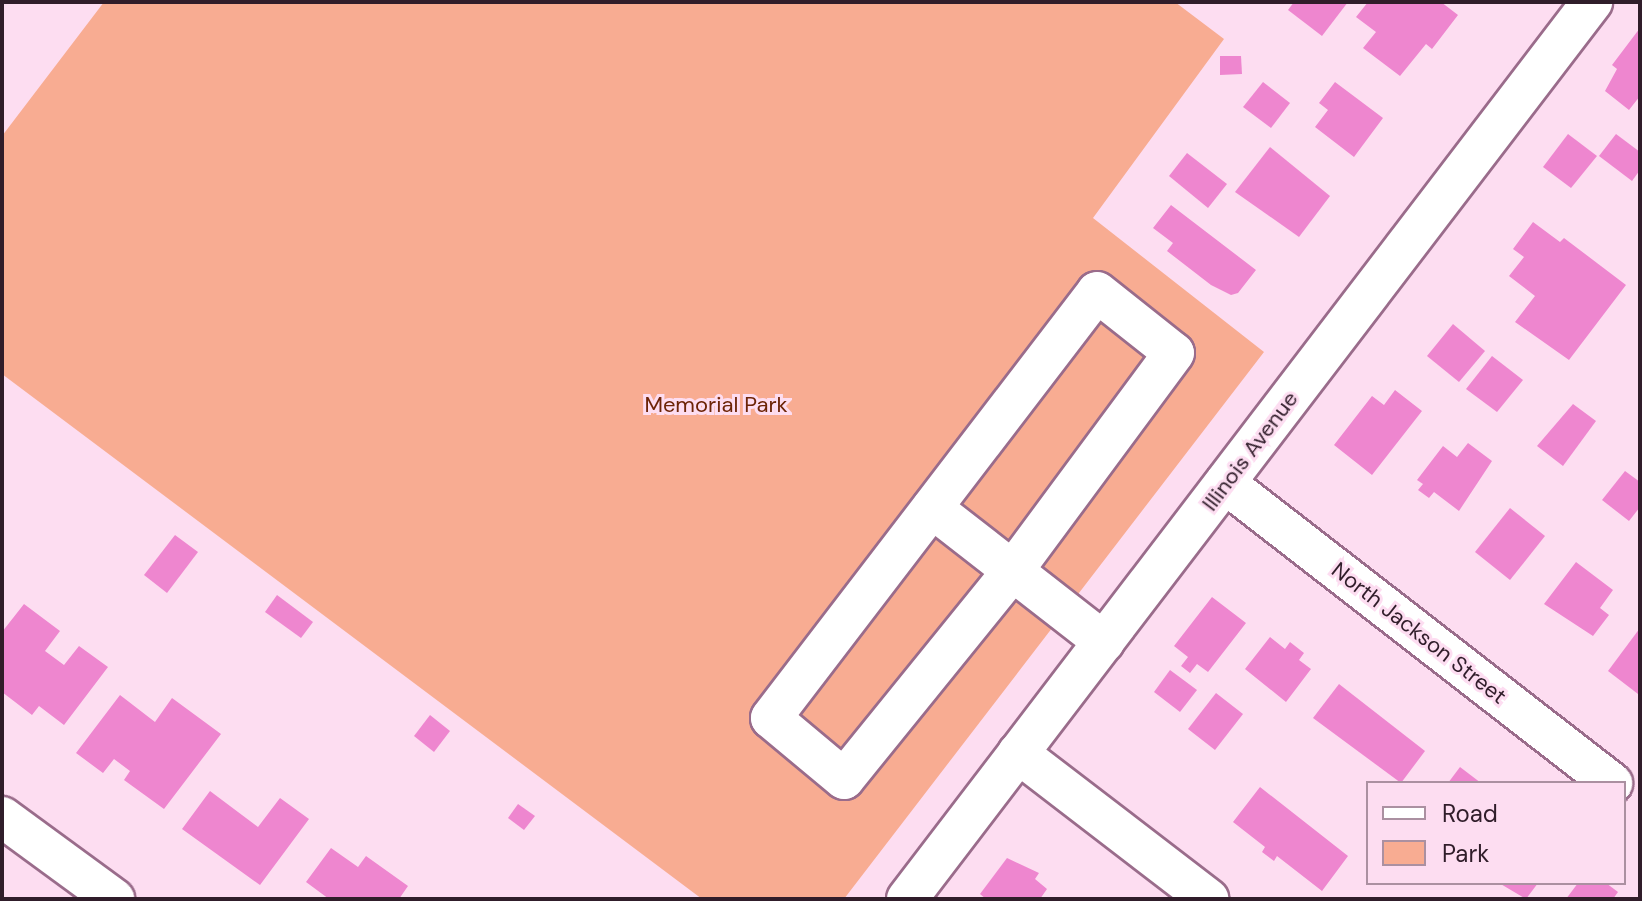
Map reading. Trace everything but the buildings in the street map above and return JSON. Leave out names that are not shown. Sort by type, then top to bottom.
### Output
[{"type":"street","name":"Illinois Avenue","points":[[907,899],[1592,2]]},
{"type":"street","points":[[1097,292],[1174,353],[1014,569],[844,779],[771,718],[1097,292]]},
{"type":"street","name":"North Jackson Street","points":[[1225,483],[1609,781]]},
{"type":"street","points":[[932,508],[1104,642]]},
{"type":"street","points":[[1018,753],[1208,899]]},
{"type":"street","points":[[2,817],[114,899]]},
{"type":"green space","name":"Memorial Park","points":[[104,2],[1175,2],[1224,39],[1093,218],[1264,352],[844,899],[702,899],[2,374],[2,136]]}]
